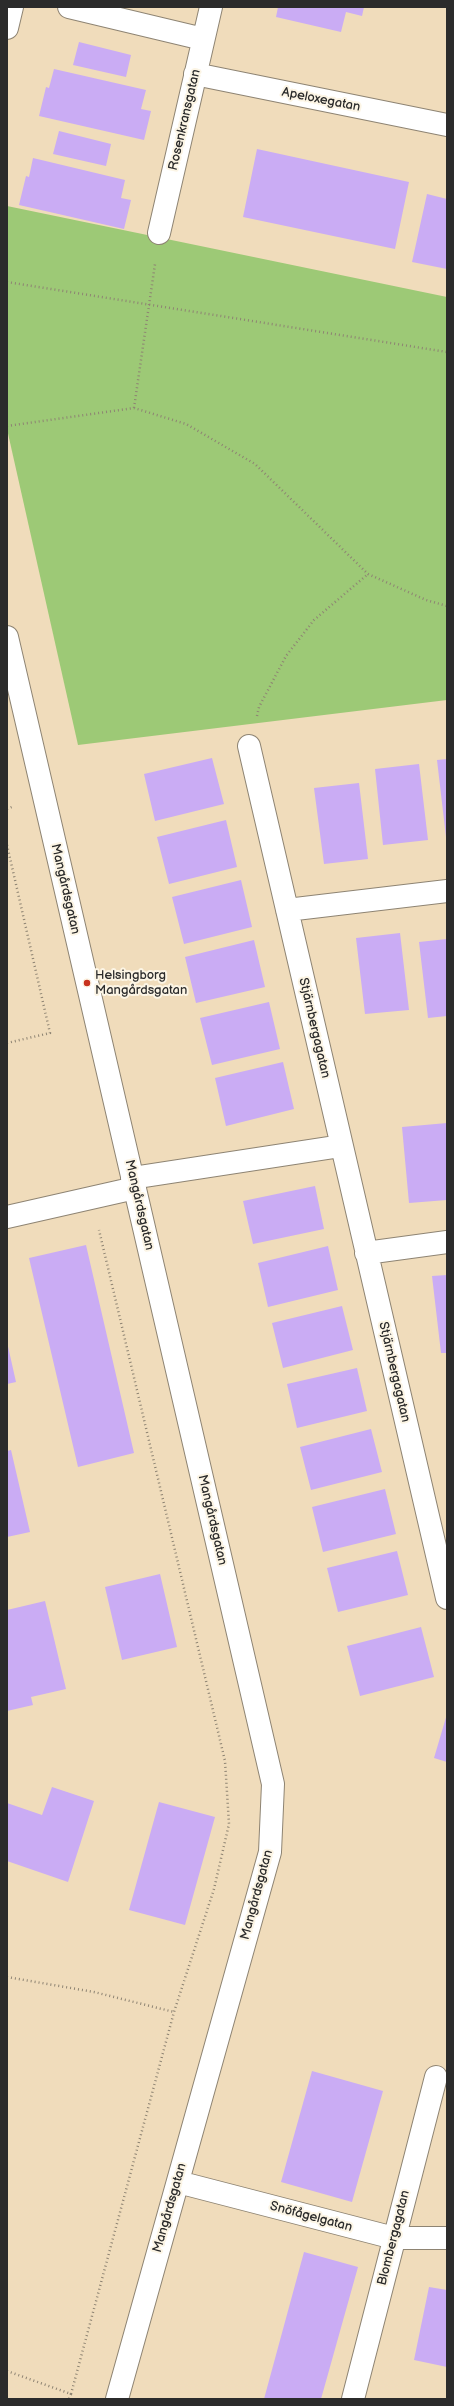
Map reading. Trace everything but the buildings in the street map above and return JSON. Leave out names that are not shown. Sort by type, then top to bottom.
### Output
[{"type":"street","points":[[7,28],[12,7]]},
{"type":"street","points":[[69,7],[203,39]]},
{"type":"street","name":"Rosenkransgatan","points":[[159,233],[210,7]]},
{"type":"street","name":"Apeloxegatan","points":[[195,74],[447,125]]},
{"type":"street","name":"Mangårdsgatan","points":[[7,637],[273,1784],[270,1852],[117,2399]]},
{"type":"street","name":"Stjärnbergagatan","points":[[249,746],[447,1598]]},
{"type":"street","points":[[287,910],[447,891]]},
{"type":"street","points":[[7,1217],[92,1198],[134,1183],[341,1146]]},
{"type":"street","points":[[366,1253],[447,1242]]},
{"type":"street","name":"Blombergagatan","points":[[353,2399],[436,2077]]},
{"type":"street","name":"Snöfågelgatan","points":[[178,2182],[394,2238],[447,2238]]},
{"type":"path","points":[[134,408],[159,233]]},
{"type":"path","points":[[7,282],[447,352]]},
{"type":"path","points":[[7,426],[134,408],[186,424],[255,464],[368,574],[426,600],[447,606]]},
{"type":"path","points":[[249,746],[259,707],[286,656],[314,620],[368,574]]},
{"type":"path","points":[[7,845],[50,1033],[7,1043]]},
{"type":"path","points":[[69,2399],[174,2012],[214,1890],[229,1824],[226,1761],[92,1198]]},
{"type":"path","points":[[7,1977],[94,1992],[174,2012]]},
{"type":"path","points":[[7,2371],[71,2394]]},
{"type":"green space","points":[[7,206],[447,297],[447,700],[78,745],[7,429]]},
{"type":"place","name":"Helsingborg Mangårdsgatan","points":[[87,983]]}]
